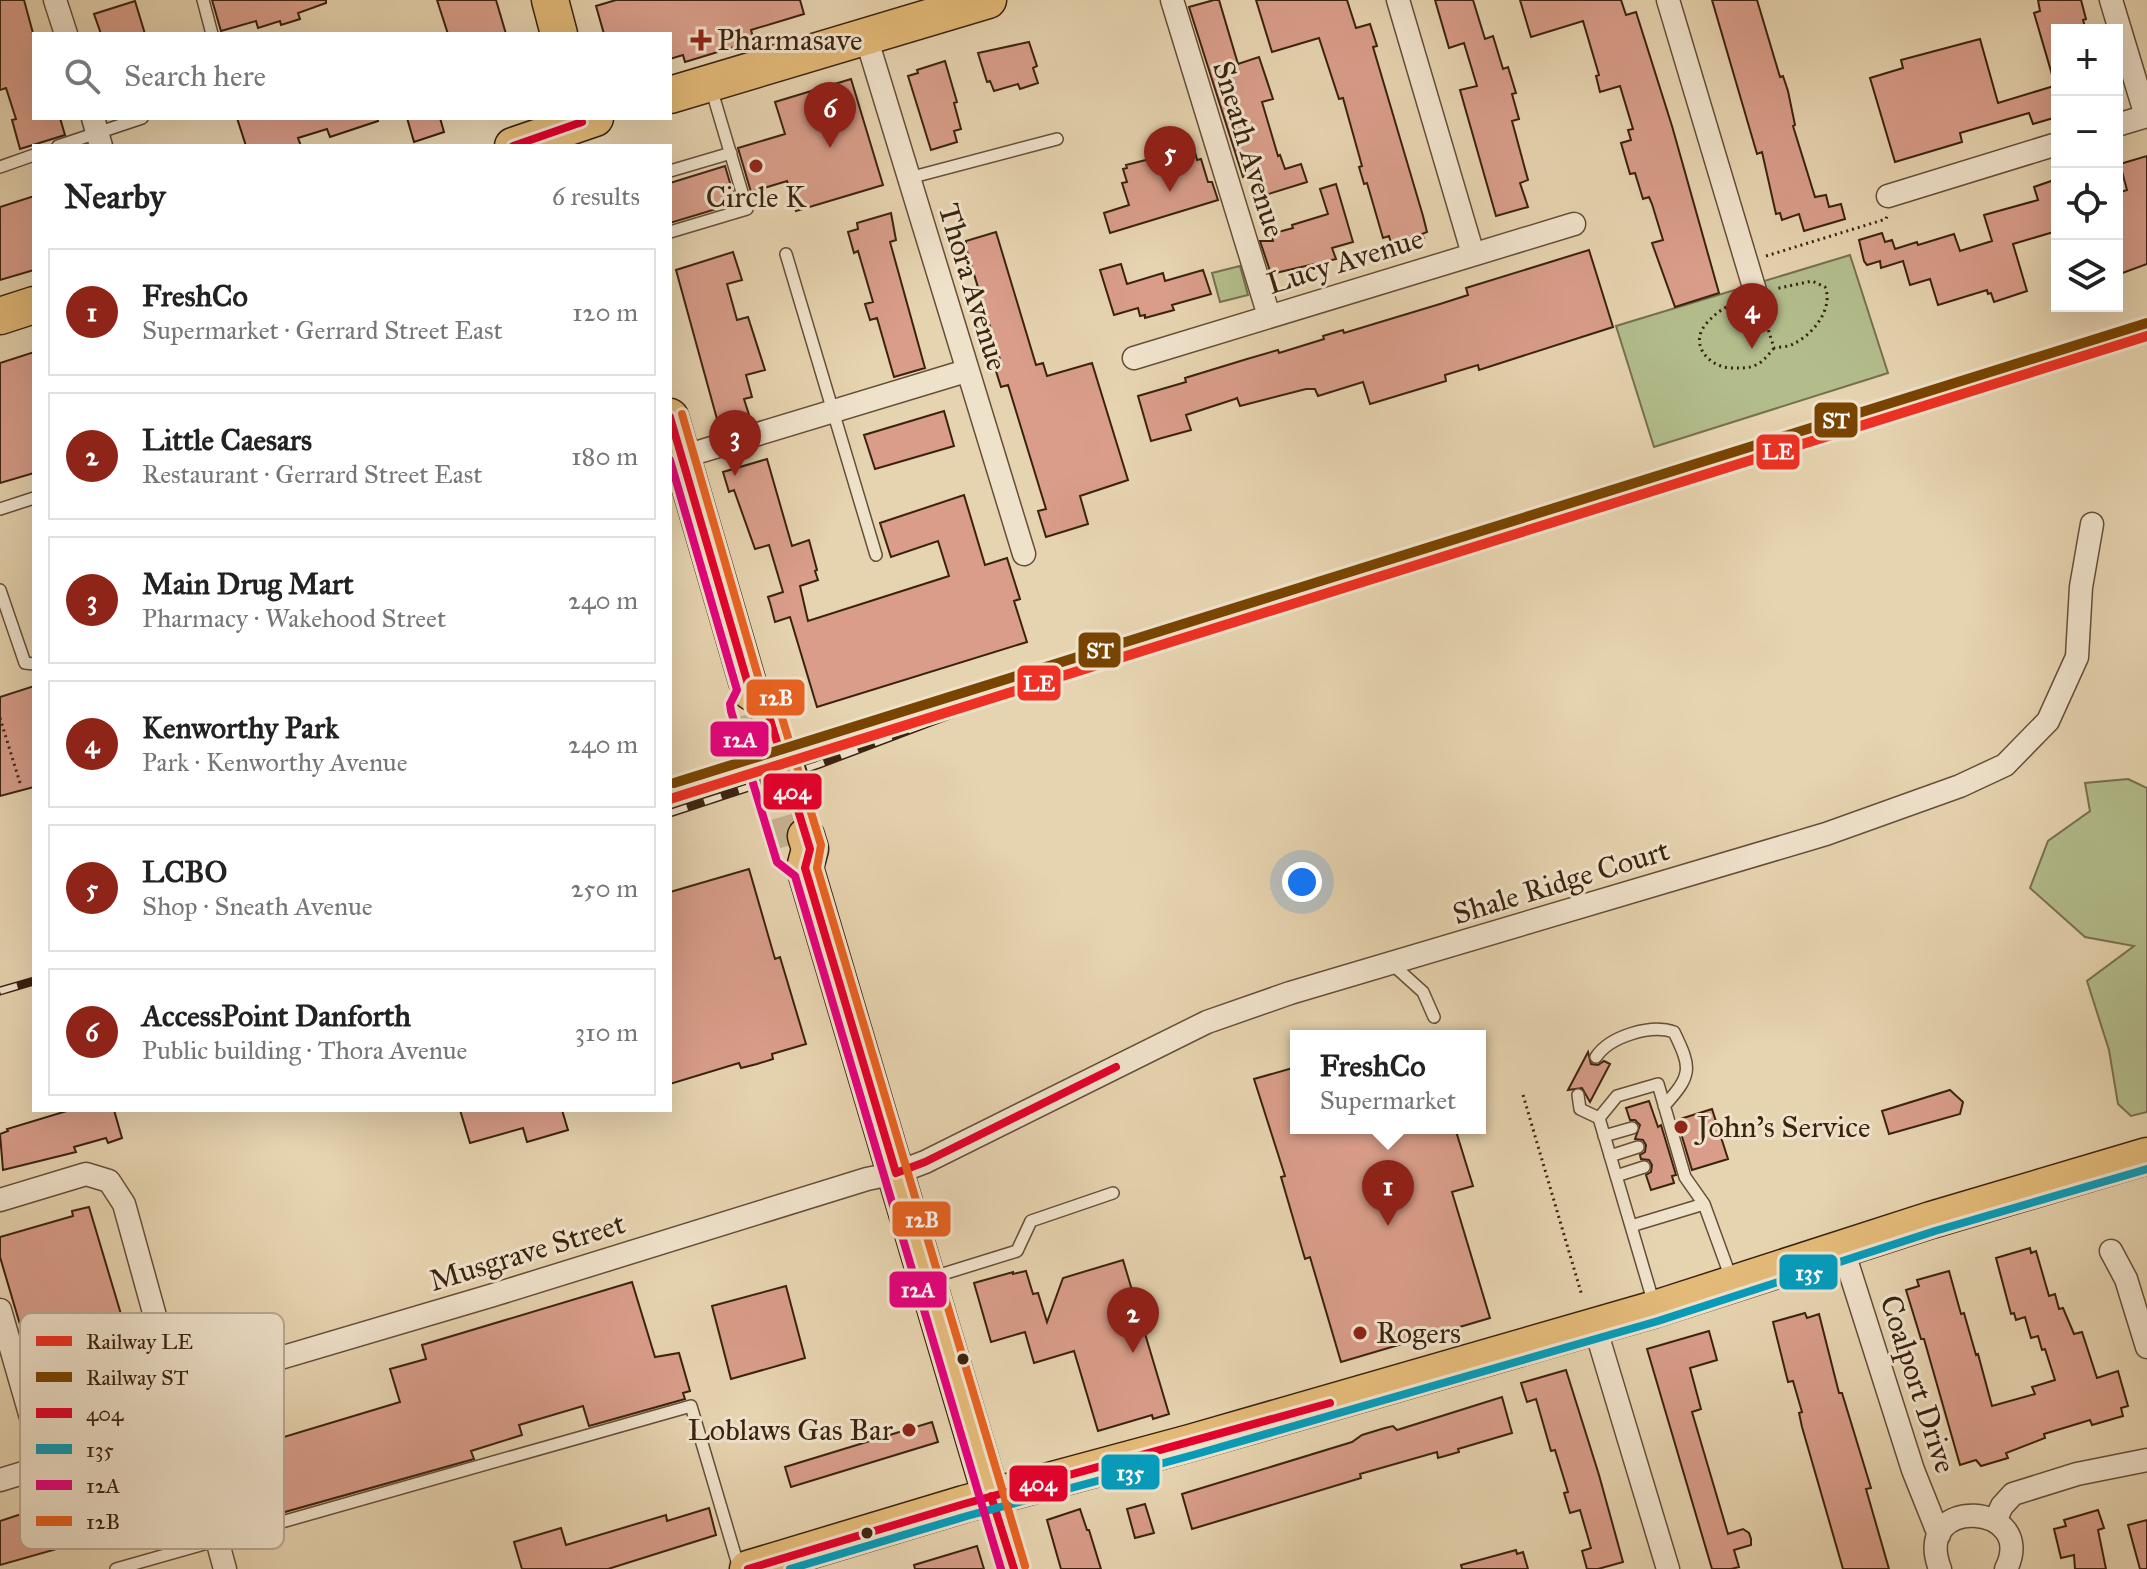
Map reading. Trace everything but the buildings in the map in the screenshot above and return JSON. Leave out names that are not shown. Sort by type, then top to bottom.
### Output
[{"type":"main road","points":[[550,0],[558,32]]},
{"type":"main road","points":[[672,94],[988,0]]},
{"type":"main road","points":[[520,144],[587,126]]},
{"type":"main road","points":[[0,316],[32,306]]},
{"type":"main road","points":[[674,432],[754,705]]},
{"type":"main road","points":[[798,850],[991,1496]]},
{"type":"main road","points":[[754,1568],[991,1496],[1190,1443],[1589,1311],[1655,1309],[1974,1207],[2147,1156]]},
{"type":"street","points":[[55,0],[65,32]]},
{"type":"street","name":"Sneath Avenue","points":[[1172,0],[1269,316]]},
{"type":"street","points":[[1398,0],[1473,254]]},
{"type":"street","points":[[1668,0],[1756,294]]},
{"type":"street","points":[[2111,0],[2146,116],[2123,123]]},
{"type":"street","name":"Thora Avenue","points":[[866,37],[1024,554]]},
{"type":"street","points":[[1888,204],[2051,146]]},
{"type":"street","name":"Lucy Avenue","points":[[1134,358],[1574,224]]},
{"type":"street","points":[[674,432],[832,412],[966,371]]},
{"type":"street","name":"Shale Ridge Court","points":[[896,1173],[939,1155],[1207,1022],[1290,993],[1826,834],[1960,786],[2005,765],[2048,721],[2077,657],[2081,587],[2092,524]]},
{"type":"street","name":"Musgrave Street","points":[[284,1357],[867,1179],[896,1173]]},
{"type":"street","points":[[0,1200],[86,1174],[109,1181],[124,1204],[154,1313]]},
{"type":"street","name":"Coalport Drive","points":[[1843,1250],[1913,1470],[1939,1535],[1935,1547],[1940,1569]]},
{"type":"street","points":[[2111,1251],[2126,1279],[2147,1347]]},
{"type":"street","points":[[0,1310],[20,1379]]},
{"type":"street","points":[[1589,1311],[1668,1569]]},
{"type":"street","points":[[1995,1521],[2002,1506],[2013,1494],[2077,1474],[2147,1460]]},
{"type":"street","points":[[0,1480],[20,1474]]},
{"type":"street","points":[[991,1496],[1014,1569]]},
{"type":"street","points":[[1939,1535],[1947,1524],[1958,1517],[1983,1515],[1995,1521],[2004,1529],[2009,1540],[2011,1552],[2006,1569]]},
{"type":"street","points":[[219,1549],[225,1569]]},
{"type":"lane","points":[[203,0],[211,32]]},
{"type":"lane","points":[[672,231],[717,214],[747,209],[709,83]]},
{"type":"lane","points":[[64,144],[136,120]]},
{"type":"lane","points":[[909,178],[1057,139]]},
{"type":"lane","points":[[672,175],[703,167],[731,153]]},
{"type":"lane","points":[[0,167],[32,156]]},
{"type":"lane","points":[[786,254],[876,555]]},
{"type":"lane","points":[[0,509],[32,499]]},
{"type":"lane","points":[[0,590],[25,663],[32,664]]},
{"type":"lane","points":[[1392,964],[1423,992],[1434,1017]]},
{"type":"lane","points":[[1596,1057],[1602,1048],[1619,1039],[1664,1029],[1674,1032],[1686,1056],[1688,1073],[1662,1115]]},
{"type":"lane","points":[[1599,1118],[1617,1096],[1658,1084],[1673,1158],[1704,1204],[1734,1286]]},
{"type":"lane","points":[[1578,1095],[1580,1109],[1599,1118],[1655,1309]]},
{"type":"lane","points":[[1604,1136],[1632,1128]]},
{"type":"lane","points":[[1610,1156],[1638,1147]]},
{"type":"lane","points":[[1616,1176],[1644,1167]]},
{"type":"lane","points":[[928,1279],[1017,1251],[1031,1221],[1113,1193]]},
{"type":"lane","points":[[1631,1226],[1704,1204]]},
{"type":"lane","points":[[284,1521],[691,1406],[754,1568]]},
{"type":"lane","points":[[116,1569],[186,1549]]},
{"type":"path","points":[[1747,262],[1886,219],[1888,204]]},
{"type":"path","points":[[1812,281],[1825,287],[1829,296],[1824,314],[1809,331],[1793,345],[1774,348],[1758,364],[1746,369],[1722,367],[1703,355],[1699,341],[1703,326],[1721,309],[1756,294],[1812,281]]},
{"type":"path","points":[[1756,294],[1774,348]]},
{"type":"path","points":[[0,718],[21,786]]},
{"type":"path","points":[[1523,1095],[1589,1311]]},
{"type":"green space","points":[[1850,255],[1888,373],[1654,447],[1616,326]]},
{"type":"green space","points":[[1240,266],[1248,295],[1220,302],[1212,273]]},
{"type":"green space","points":[[2128,779],[2147,788],[2147,1112],[2131,1116],[2118,1104],[2109,1050],[2087,981],[2134,946],[2085,937],[2030,888],[2048,841],[2090,811],[2085,783]]},
{"type":"tunnel","points":[[745,715],[784,847]]},
{"type":"railway","points":[[672,782],[2147,322]]},
{"type":"railway","points":[[672,812],[817,765],[994,698]]},
{"type":"railway","points":[[0,991],[32,982]]},
{"type":"rail line","name":"ST","points":[[674,783],[2147,323]]},
{"type":"rail line","name":"LE","points":[[672,798],[2147,336]]},
{"type":"transit line","name":"404","points":[[519,144],[582,122]]},
{"type":"transit line","name":"12B","points":[[682,414],[760,683],[775,695],[821,845],[817,868],[1025,1566]]},
{"type":"transit line","name":"404","points":[[672,424],[750,691],[764,700],[810,849],[805,868],[896,1173]]},
{"type":"transit line","name":"12A","points":[[672,467],[737,690],[730,704],[731,711],[777,862],[795,876],[1001,1569]]},
{"type":"transit line","name":"404","points":[[896,1173],[925,1162],[1116,1067]]},
{"type":"transit line","name":"135","points":[[790,1569],[1658,1321],[1935,1231],[2147,1169]]},
{"type":"transit line","name":"404","points":[[748,1569],[964,1504],[1330,1403]]},
{"type":"transit line","name":"404","points":[[991,1496],[1014,1569]]},
{"type":"place","name":"Pharmasave","points":[[701,40]]},
{"type":"place","name":"AccessPoint Danforth","points":[[830,148]]},
{"type":"place","name":"Circle K","points":[[756,166]]},
{"type":"place","name":"LCBO","points":[[1170,192]]},
{"type":"place","name":"Kenworthy Park","points":[[1752,349]]},
{"type":"place","name":"Main Drug Mart","points":[[735,476]]},
{"type":"place","name":"John's Service","points":[[1681,1127]]},
{"type":"place","name":"FreshCo","points":[[1388,1226]]},
{"type":"place","name":"Rogers","points":[[1360,1333]]},
{"type":"place","name":"Little Caesars","points":[[1133,1353]]},
{"type":"place","name":"Loblaws Gas Bar","points":[[909,1430]]}]
